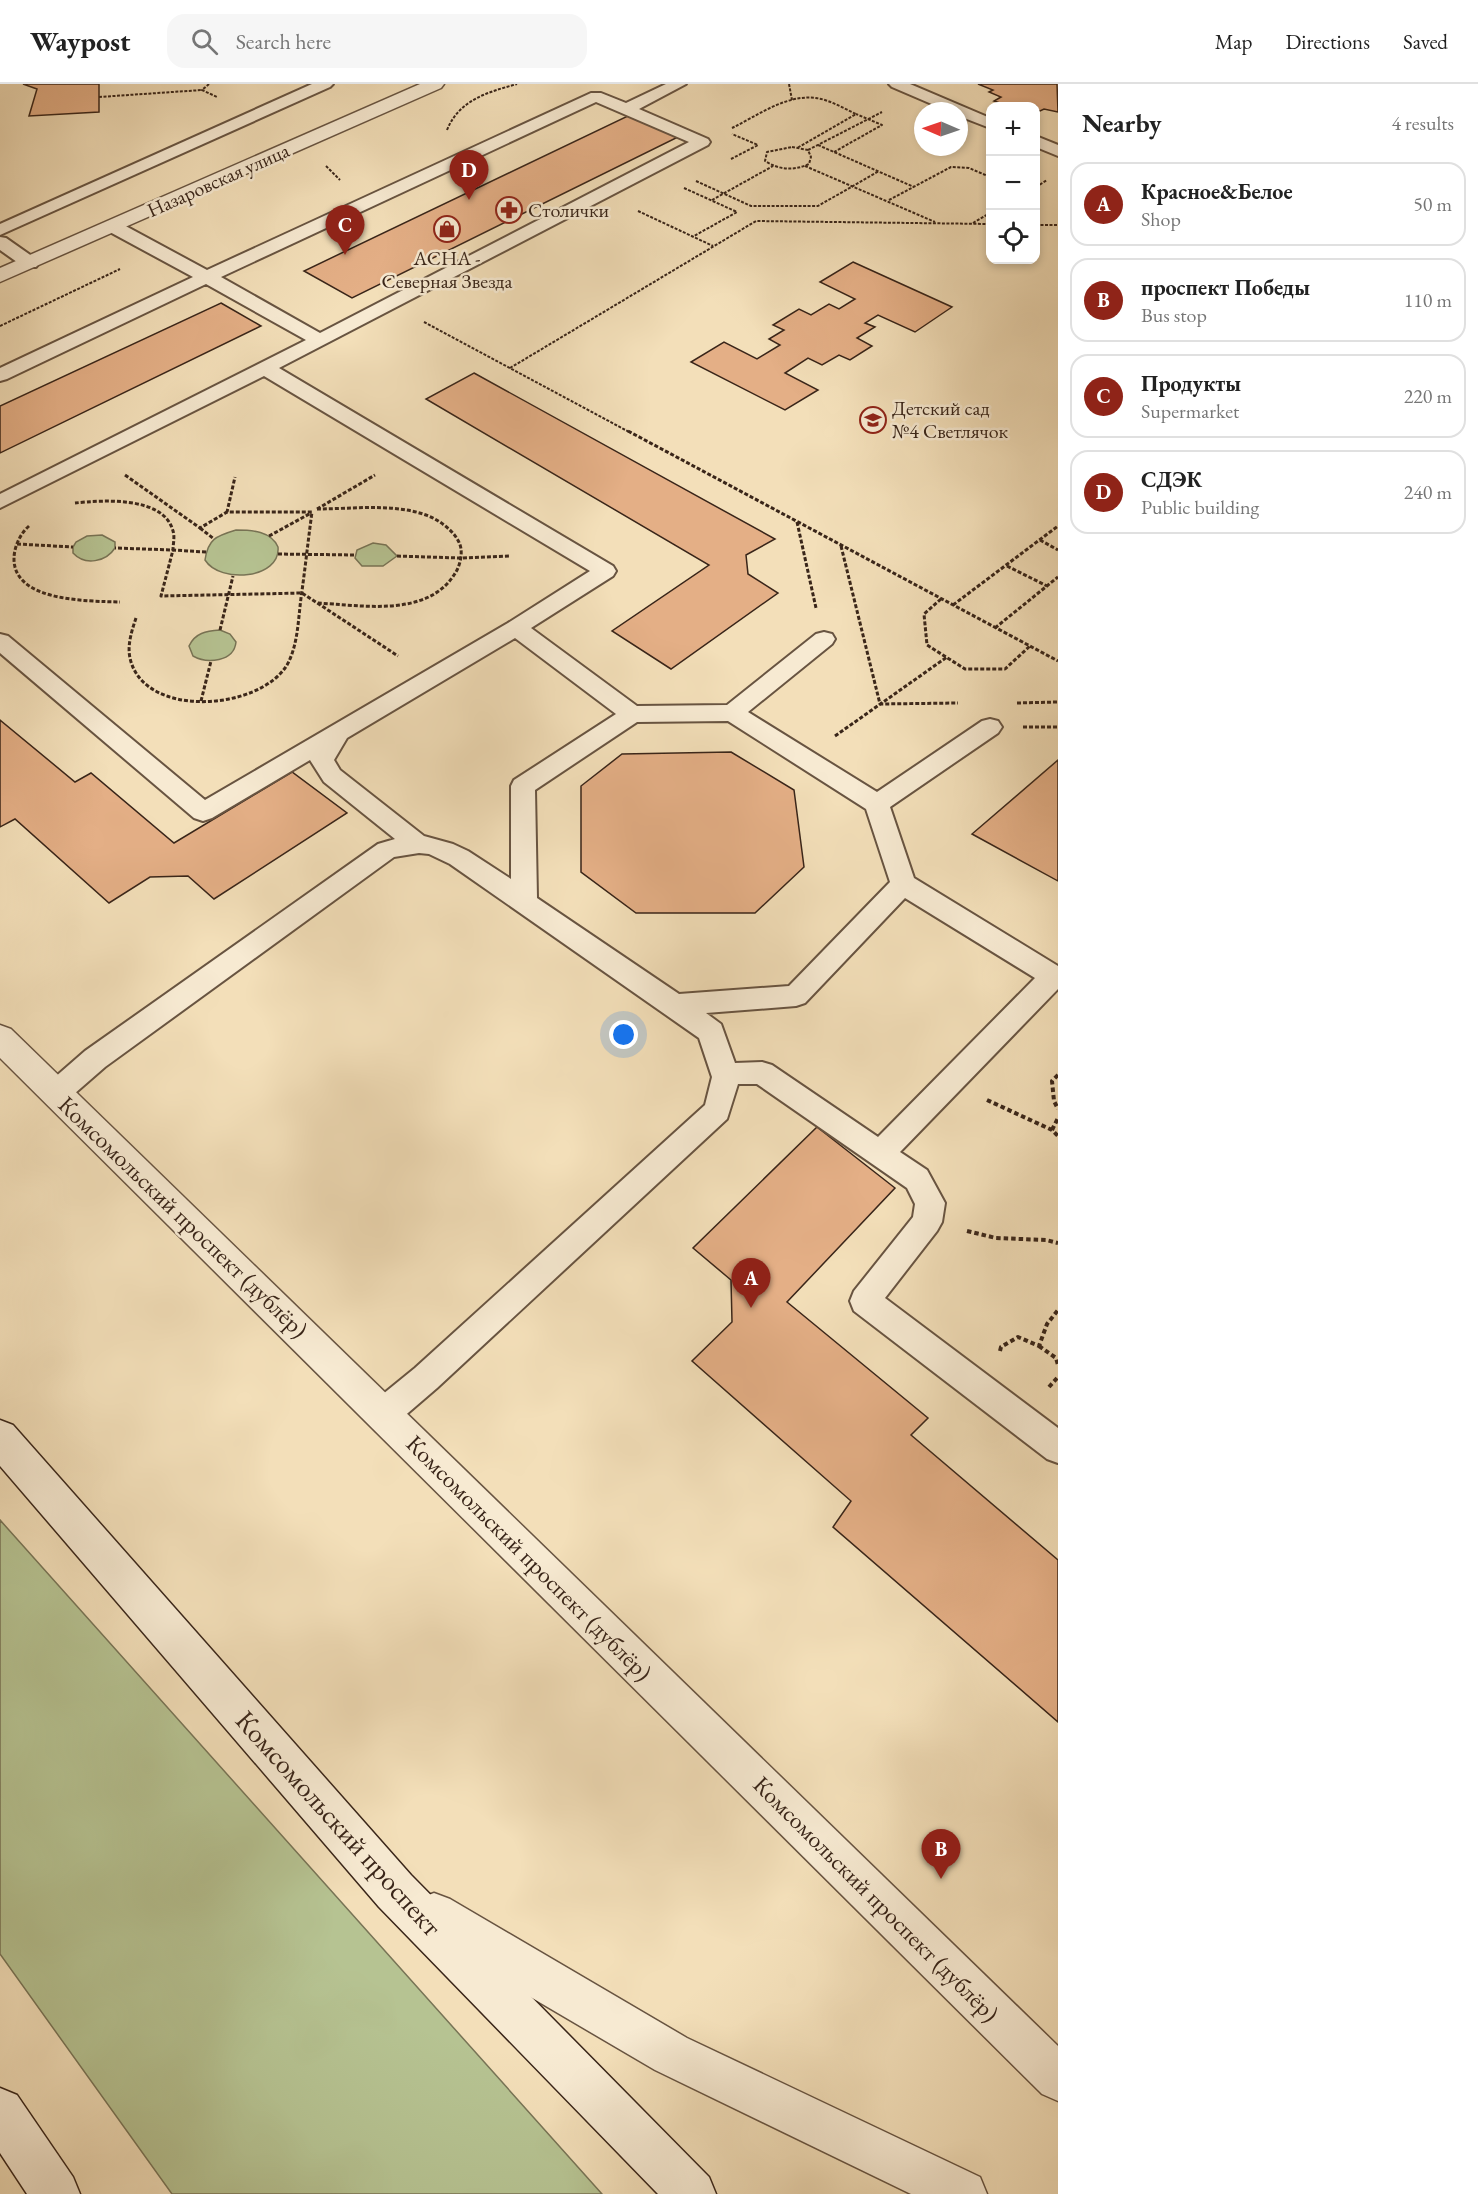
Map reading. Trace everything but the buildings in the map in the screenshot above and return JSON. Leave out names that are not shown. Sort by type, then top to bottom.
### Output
[{"type":"street","name":"Назаровская улица","points":[[0,276],[435,84]]},
{"type":"street","name":"Комсомольский проспект (дублёр)","points":[[0,1038],[1058,2078]]},
{"type":"street","name":"Комсомольский проспект","points":[[0,1438],[395,1892],[692,2194]]},
{"type":"street","points":[[395,1892],[671,2054],[963,2194]]},
{"type":"street","points":[[0,2112],[56,2194]]},
{"type":"lane","points":[[0,230],[325,84]]},
{"type":"lane","points":[[627,109],[678,84]]},
{"type":"lane","points":[[897,84],[986,121]]},
{"type":"lane","points":[[0,502],[320,340],[702,142],[576,88]]},
{"type":"lane","points":[[0,375],[596,96]]},
{"type":"lane","points":[[1040,143],[1058,151]]},
{"type":"lane","points":[[114,227],[320,340]]},
{"type":"lane","points":[[0,242],[30,263]]},
{"type":"lane","points":[[0,641],[203,812],[516,628],[605,571],[265,368]]},
{"type":"lane","points":[[516,628],[632,714]]},
{"type":"lane","points":[[732,713],[824,639]]},
{"type":"lane","points":[[524,902],[524,786],[632,714],[732,713],[877,804],[903,884],[1055,977],[880,1154]]},
{"type":"lane","points":[[877,804],[990,727]]},
{"type":"lane","points":[[339,732],[322,760],[332,776],[418,844]]},
{"type":"lane","points":[[56,1093],[95,1059],[387,850],[418,844],[429,845],[473,865],[711,1032],[726,1077],[717,1111],[426,1378],[383,1414]]},
{"type":"lane","points":[[675,1005],[796,996],[903,884]]},
{"type":"lane","points":[[726,1077],[741,1072],[762,1073],[917,1179],[930,1203],[927,1222],[864,1301],[1058,1448]]},
{"type":"path","points":[[477,151],[448,137],[446,128],[458,109],[486,93],[517,84]]},
{"type":"path","points":[[789,84],[792,100]]},
{"type":"path","points":[[99,97],[202,90]]},
{"type":"path","points":[[919,93],[808,150],[785,146],[767,152],[765,160],[773,166],[788,169],[805,166],[889,200],[939,224]]},
{"type":"path","points":[[726,131],[792,100],[812,98],[826,101],[882,125],[834,152]]},
{"type":"path","points":[[798,147],[856,114]]},
{"type":"path","points":[[302,142],[344,183],[377,198]]},
{"type":"path","points":[[818,145],[915,187]]},
{"type":"path","points":[[805,166],[811,157],[808,150]]},
{"type":"path","points":[[712,200],[773,166]]},
{"type":"path","points":[[889,200],[951,167],[969,168],[986,175]]},
{"type":"path","points":[[693,179],[751,206],[818,206],[879,171]]},
{"type":"path","points":[[680,186],[737,212],[694,237]]},
{"type":"path","points":[[601,194],[714,246]]},
{"type":"path","points":[[971,224],[986,215]]},
{"type":"path","points":[[510,369],[756,221],[986,224]]},
{"type":"path","points":[[1040,225],[1058,225]]},
{"type":"path","points":[[0,326],[136,261],[164,254]]},
{"type":"path","points":[[389,304],[1058,662]]},
{"type":"path","points":[[94,454],[214,539]]},
{"type":"path","points":[[269,536],[410,455]]},
{"type":"path","points":[[227,512],[235,477]]},
{"type":"path","points":[[64,506],[116,500],[157,510],[169,520],[175,541],[160,596],[302,593],[430,679]]},
{"type":"path","points":[[317,509],[401,511],[426,516],[454,535],[460,548],[460,558],[452,581],[436,592],[410,603],[384,605],[317,603]]},
{"type":"path","points":[[200,528],[227,512],[312,512]]},
{"type":"path","points":[[135,618],[130,641],[130,661],[147,687],[178,699],[201,701],[220,701],[259,691],[279,677],[290,662],[295,646],[312,512]]},
{"type":"path","points":[[796,522],[824,639]]},
{"type":"path","points":[[31,524],[17,544],[13,568],[20,581],[52,596],[120,602]]},
{"type":"path","points":[[953,605],[1058,526]]},
{"type":"path","points":[[1040,540],[1058,550]]},
{"type":"path","points":[[17,544],[73,547]]},
{"type":"path","points":[[841,546],[880,704]]},
{"type":"path","points":[[115,549],[206,552]]},
{"type":"path","points":[[278,554],[355,555]]},
{"type":"path","points":[[397,556],[460,558],[576,554]]},
{"type":"path","points":[[1007,566],[1047,586]]},
{"type":"path","points":[[219,630],[233,576]]},
{"type":"path","points":[[996,628],[1058,577]]},
{"type":"path","points":[[941,599],[924,614],[927,645],[965,669],[1005,669],[1030,646]]},
{"type":"path","points":[[804,758],[947,657]]},
{"type":"path","points":[[201,701],[211,661]]},
{"type":"path","points":[[1058,1075],[1052,1081],[1054,1101],[1058,1109]]},
{"type":"path","points":[[949,1083],[1052,1130],[1058,1136]]},
{"type":"path","points":[[1052,1130],[1058,1118]]},
{"type":"path","points":[[927,1222],[996,1238],[1046,1239],[1058,1243]]},
{"type":"path","points":[[1039,1346],[1047,1324],[1058,1310]]},
{"type":"path","points":[[998,1358],[1001,1347],[1018,1337],[1039,1346],[1056,1358],[1058,1365]]},
{"type":"path","points":[[1052,1396],[1046,1390],[1058,1377]]},
{"type":"green space","points":[[236,530],[260,532],[275,542],[278,547],[276,558],[270,566],[260,572],[235,575],[213,568],[205,560],[208,547],[214,539]]},
{"type":"green space","points":[[102,535],[115,542],[115,548],[106,557],[89,561],[73,553],[76,542],[87,536]]},
{"type":"green space","points":[[373,543],[386,545],[397,556],[383,566],[362,566],[355,558],[357,550]]},
{"type":"green space","points":[[220,630],[230,634],[236,642],[230,654],[219,660],[205,660],[193,656],[189,646],[194,638],[206,632]]},
{"type":"green space","points":[[0,1520],[602,2194],[172,2194],[0,1954]]},
{"type":"place","name":"СДЭК","points":[[469,200]]},
{"type":"place","name":"Столички","points":[[509,210]]},
{"type":"place","name":"АСНА - Северная Звезда","points":[[447,229]]},
{"type":"place","name":"Продукты","points":[[345,255]]},
{"type":"place","name":"Детский сад №4 Светлячок","points":[[873,420]]},
{"type":"place","name":"Красное&Белое","points":[[751,1308]]},
{"type":"place","name":"проспект Победы","points":[[941,1879]]}]
